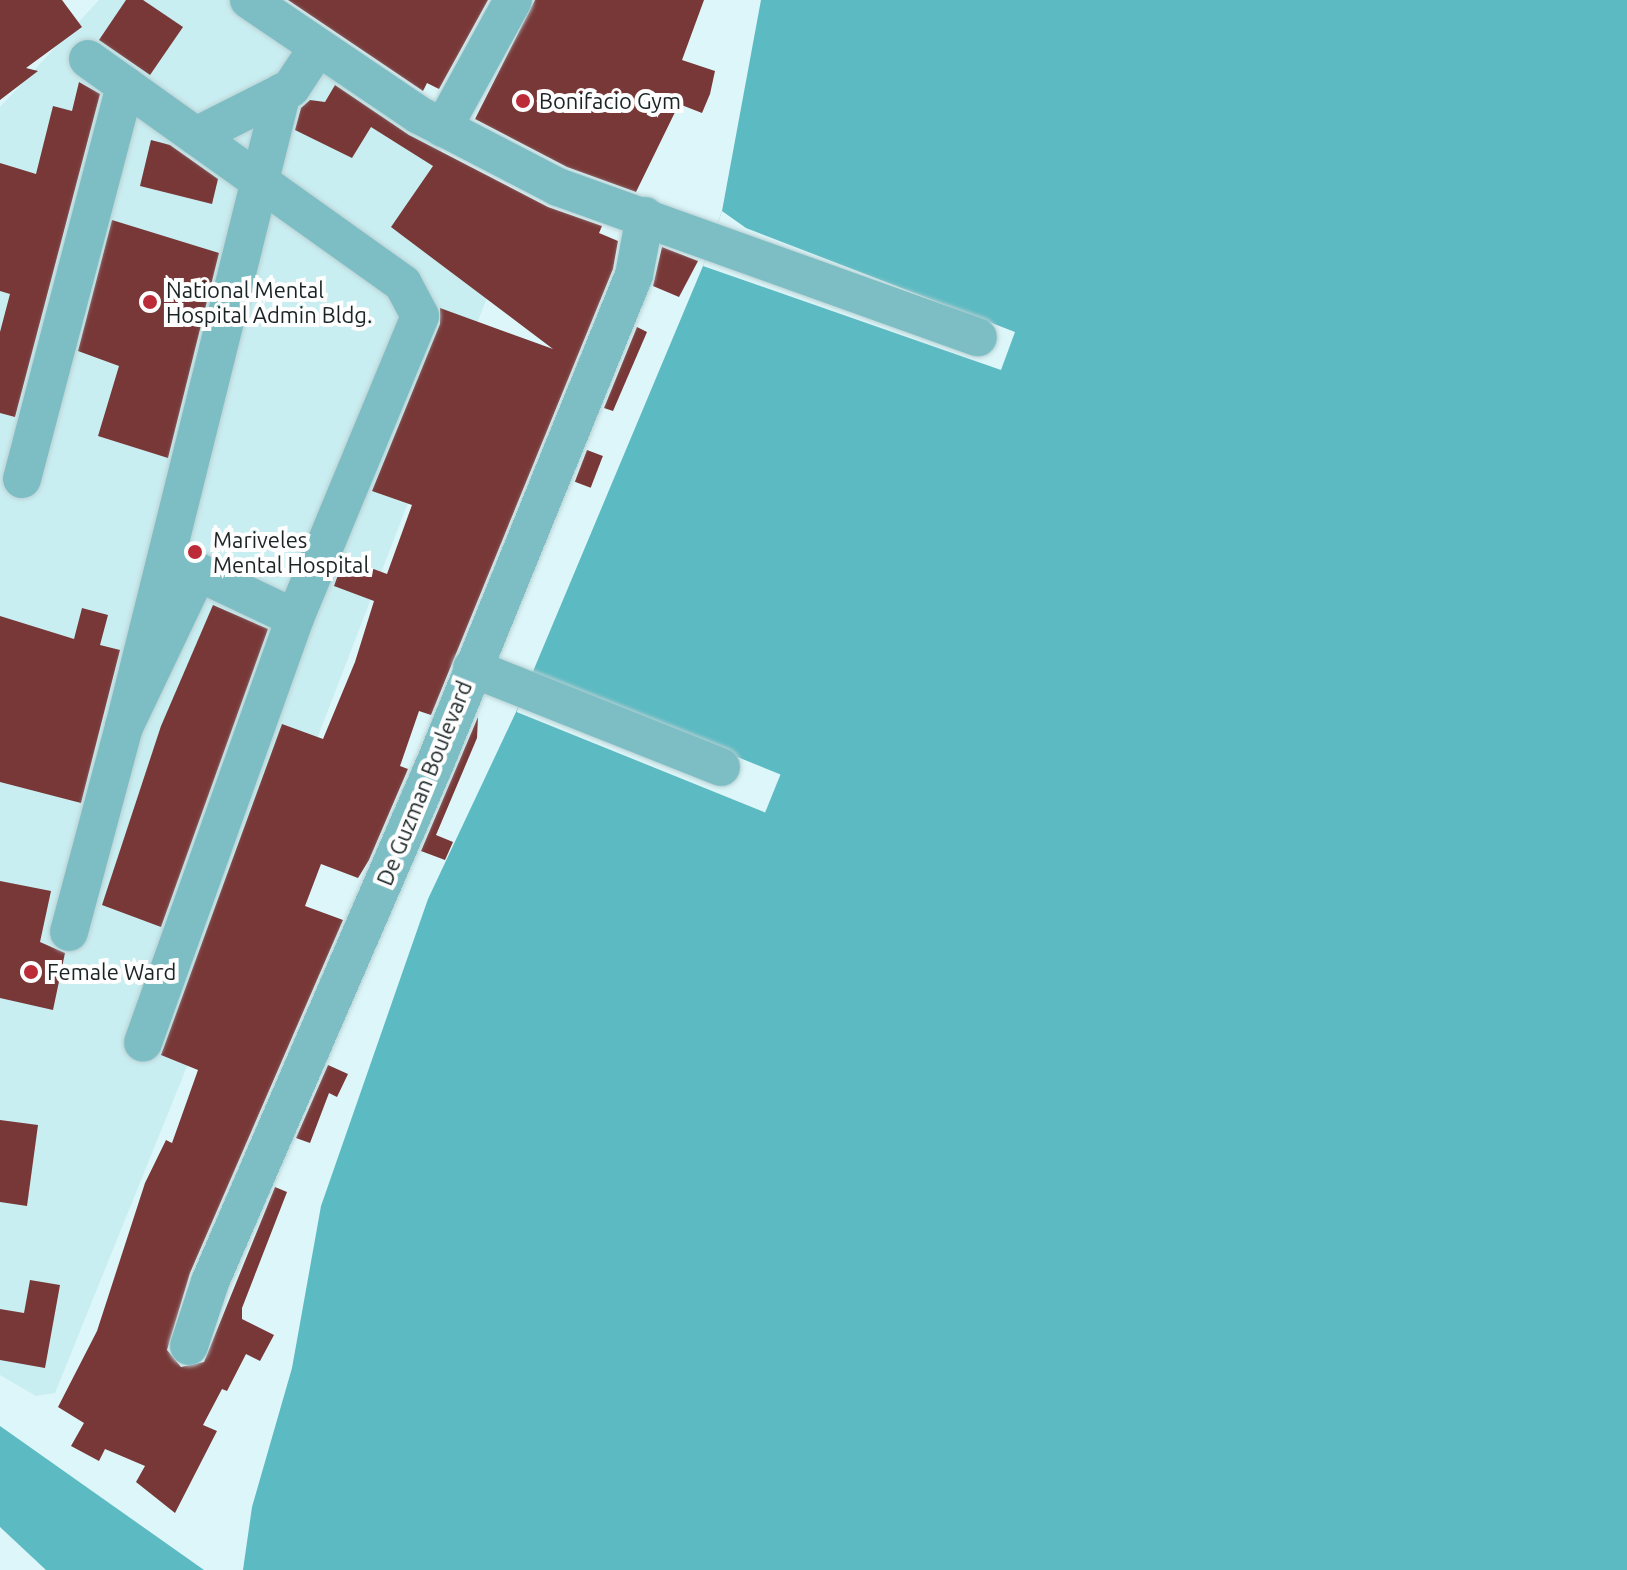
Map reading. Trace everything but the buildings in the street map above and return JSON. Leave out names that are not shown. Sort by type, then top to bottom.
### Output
[{"type":"street","points":[[249,0],[443,128],[558,187],[978,337]]},
{"type":"street","points":[[443,128],[513,0]]},
{"type":"street","points":[[69,932],[124,727],[257,180],[282,92],[318,47]]},
{"type":"street","points":[[88,59],[403,284],[420,316],[295,618],[143,1043]]},
{"type":"street","points":[[22,479],[125,85]]},
{"type":"street","points":[[196,136],[282,92]]},
{"type":"street","name":"De Guzman Boulevard","points":[[189,1346],[210,1282],[472,668],[634,275],[645,216]]},
{"type":"street","points":[[124,727],[198,572],[295,618]]},
{"type":"street","points":[[472,668],[721,767]]},
{"type":"shaded area","name":"Mariveles Mental Hospital","points":[[99,0],[234,0],[443,149],[422,182],[510,238],[268,866],[55,1393],[36,1396],[0,1375],[0,107]]},
{"type":"water","points":[[761,0],[1627,0],[1627,1570],[243,1570],[252,1507],[292,1368],[321,1206],[428,899],[516,712],[703,266],[722,211]]},
{"type":"water","points":[[0,1426],[204,1570],[46,1570],[0,1527]]},
{"type":"pier","points":[[722,211],[746,228],[1015,332],[1001,370],[703,266]]},
{"type":"pier","points":[[532,674],[780,774],[765,812],[517,712]]},
{"type":"place","name":"Bonifacio Gym","points":[[523,101]]},
{"type":"place","name":"National Mental Hospital Admin Bldg.","points":[[150,302]]},
{"type":"place","name":"Mariveles Mental Hospital","points":[[195,552]]},
{"type":"place","name":"Female Ward","points":[[31,972]]}]
